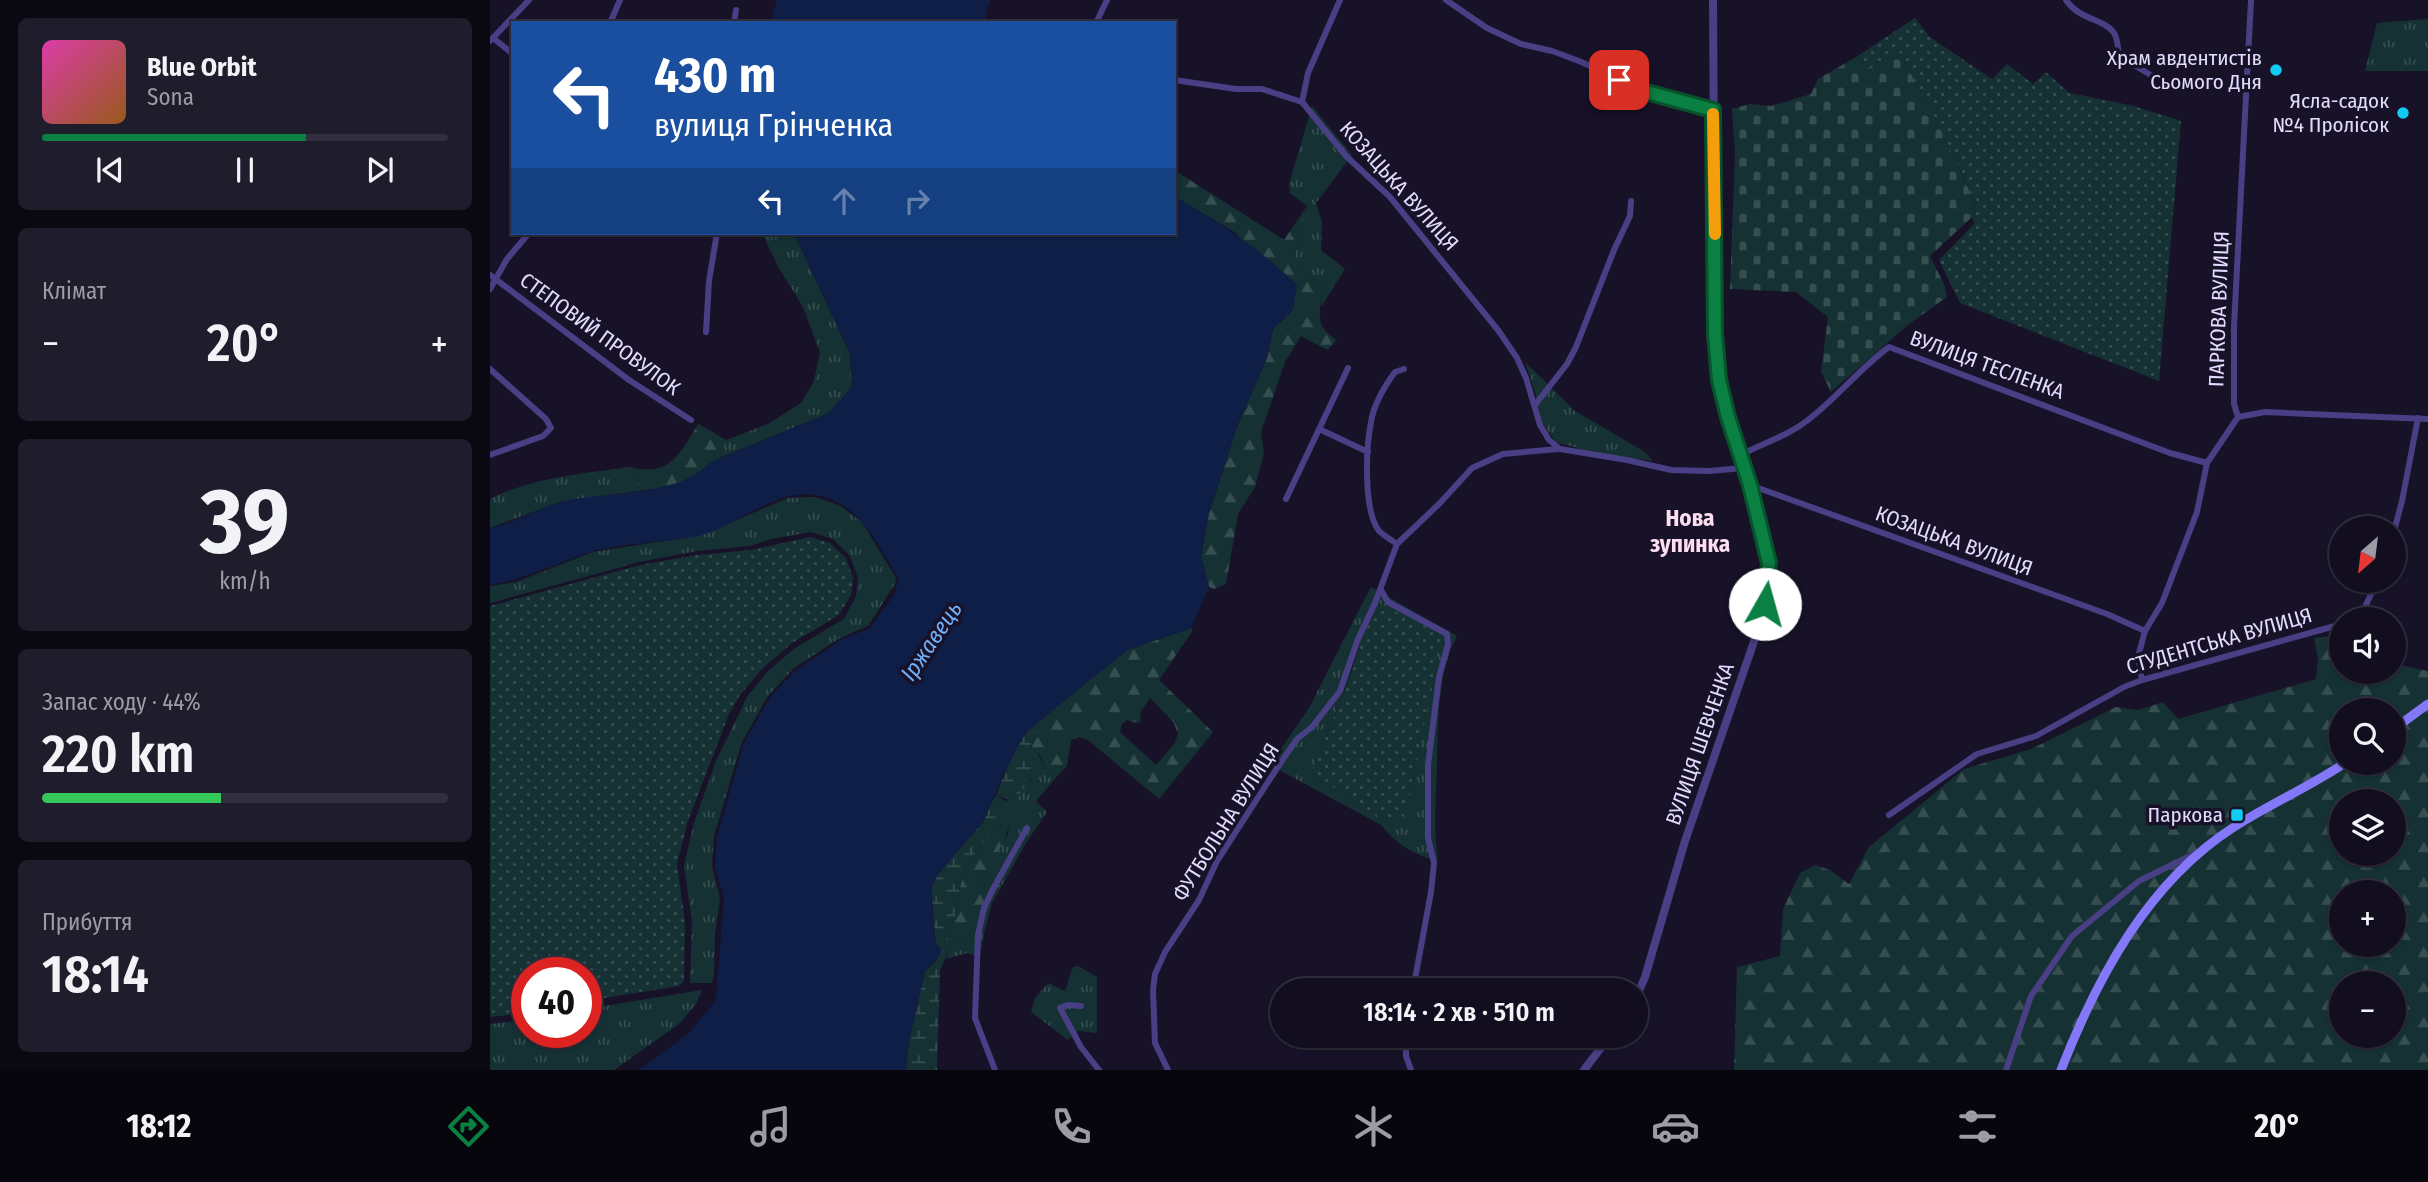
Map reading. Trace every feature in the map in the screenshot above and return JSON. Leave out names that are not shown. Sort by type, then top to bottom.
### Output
[{"type":"main road","points":[[2406,721],[2428,704]]},
{"type":"main road","points":[[2061,1070],[2080,1020],[2115,955],[2158,896],[2203,850],[2233,828],[2329,773]]},
{"type":"street","points":[[511,53],[491,40],[529,0]]},
{"type":"street","points":[[611,21],[620,0]]},
{"type":"street","points":[[1097,21],[1107,0]]},
{"type":"street","points":[[1176,80],[1236,89],[1262,89],[1302,102],[1308,73],[1340,0]]},
{"type":"street","points":[[1446,0],[1487,27],[1521,44],[1579,61],[1643,91],[1713,110]]},
{"type":"street","name":"ВУЛИЦЯ ШЕВЧЕНКА","points":[[1645,978],[1685,841],[1765,604],[1769,563],[1750,485],[1719,380],[1715,334],[1713,0]]},
{"type":"street","points":[[2066,0],[2071,8],[2081,15],[2111,29],[2116,35],[2119,56],[2154,77]]},
{"type":"street","name":"ПАРКОВА ВУЛИЦЯ","points":[[2142,680],[2138,657],[2145,631],[2162,603],[2197,512],[2207,463],[2238,417],[2234,404],[2234,326],[2251,0]]},
{"type":"street","points":[[734,21],[736,10]]},
{"type":"street","name":"КОЗАЦЬКА ВУЛИЦЯ","points":[[1302,102],[1347,157],[1390,197],[1499,330],[1517,358],[1540,425],[1549,440],[1560,449]]},
{"type":"street","points":[[1535,405],[1567,364],[1576,346],[1630,216],[1631,201]]},
{"type":"street","points":[[490,289],[492,277],[527,235]]},
{"type":"street","points":[[706,332],[709,281],[717,235]]},
{"type":"street","name":"СТЕПОВИЙ ПРОВУЛОК","points":[[492,277],[629,380],[691,420]]},
{"type":"street","name":"ВУЛИЦЯ ТЕСЛЕНКА","points":[[1741,455],[1779,438],[1807,421],[1889,347],[2170,453],[2207,463]]},
{"type":"street","points":[[1286,499],[1348,368]]},
{"type":"street","points":[[490,369],[546,419],[551,428],[543,436],[490,455]]},
{"type":"street","points":[[1404,369],[1395,372],[1378,401],[1371,420],[1368,452],[1372,517],[1380,532],[1397,544],[1472,468],[1503,454],[1560,449],[1671,470],[1744,468]]},
{"type":"street","points":[[2238,417],[2265,412],[2428,419]]},
{"type":"street","points":[[2398,516],[2418,418]]},
{"type":"street","points":[[1319,429],[1368,452]]},
{"type":"street","name":"КОЗАЦЬКА ВУЛИЦЯ","points":[[1750,485],[2107,614],[2145,631]]},
{"type":"street","name":"ФУТБОЛЬНА ВУЛИЦЯ","points":[[1168,1070],[1155,1043],[1155,974],[1165,952],[1199,900],[1217,861],[1279,765],[1297,739],[1312,727],[1340,691],[1397,544]]},
{"type":"street","points":[[1381,590],[1388,602],[1447,634],[1448,644],[1432,721],[1428,765],[1428,838],[1434,863],[1432,892],[1415,978]]},
{"type":"street","name":"СТУДЕНТСЬКА ВУЛИЦЯ","points":[[1889,815],[1977,754],[2036,736],[2124,687],[2329,628]]},
{"type":"street","points":[[995,1070],[975,1018],[978,935],[984,908],[1027,828]]},
{"type":"street","points":[[2006,1070],[2031,996],[2072,936],[2139,881],[2203,850]]},
{"type":"street","points":[[1081,1006],[1068,1005],[1060,1008],[1081,1047],[1099,1070]]},
{"type":"street","points":[[1406,1048],[1411,1070]]},
{"type":"street","points":[[1584,1070],[1601,1048]]},
{"type":"green space","points":[[1915,18],[1930,37],[1992,79],[2007,64],[2033,84],[2046,72],[2069,93],[2134,106],[2181,121],[2159,381],[1960,303],[1939,260],[1974,224],[1972,217],[1976,204],[1900,53],[1867,68],[1856,57]]},
{"type":"green space","points":[[2428,19],[2428,71],[2365,71],[2377,23]]},
{"type":"green space","points":[[1900,53],[1940,128],[1976,210],[1972,217],[1930,256],[1944,284],[1947,297],[1909,324],[1831,392],[1821,372],[1828,317],[1796,292],[1730,289],[1735,153],[1732,109],[1750,104],[1771,106],[1811,94],[1818,79],[1856,57],[1867,68]]},
{"type":"green space","points":[[1312,106],[1352,155],[1316,203],[1322,222],[1321,250],[1345,269],[1321,307],[1323,287],[1295,260],[1307,206],[1290,193],[1289,184]]},
{"type":"green space","points":[[1176,171],[1284,240],[1307,206],[1295,260],[1323,287],[1321,324],[1329,335],[1337,340],[1327,350],[1301,336],[1285,362],[1261,432],[1264,454],[1255,487],[1238,514],[1226,584],[1214,589],[1209,587],[1201,556],[1209,513],[1238,424],[1267,358],[1273,329],[1293,310],[1236,233],[1176,197]]},
{"type":"green space","points":[[763,235],[795,235],[850,354],[852,387],[829,413],[722,457],[709,430],[726,440],[768,424],[801,403],[814,381],[820,352],[803,307]]},
{"type":"green space","points":[[1525,362],[1575,411],[1645,452],[1653,461],[1591,452],[1556,442],[1541,421]]},
{"type":"green space","points":[[698,424],[709,430],[722,457],[685,481],[638,491],[639,469],[651,469],[669,463],[682,450]]},
{"type":"green space","points":[[629,467],[639,469],[638,491],[560,502],[490,528],[490,499],[558,477]]},
{"type":"green space","points":[[815,497],[839,505],[862,522],[896,578],[895,584],[868,626],[840,638],[794,668],[768,696],[742,742],[714,836],[712,866],[720,898],[712,983],[690,983],[692,922],[684,865],[694,823],[716,761],[747,697],[768,671],[795,648],[844,619],[856,596],[858,578],[850,556],[833,539],[811,532],[771,539],[750,546],[697,551],[639,562],[490,603],[490,586],[516,582],[593,552],[701,535],[788,498]]},
{"type":"green space","points":[[810,537],[830,543],[846,558],[853,578],[851,595],[839,615],[792,643],[763,668],[740,695],[729,714],[688,821],[677,864],[685,922],[684,981],[679,986],[602,998],[602,957],[511,957],[511,1015],[490,1017],[490,606],[640,565],[697,555],[751,550]]},
{"type":"green space","points":[[1371,587],[1457,636],[1450,651],[1440,698],[1435,812],[1438,861],[1406,848],[1381,825],[1270,765],[1309,708]],"holes":[[[1442,635],[1409,799],[1381,819],[1339,790],[1314,779],[1312,771],[1348,680],[1359,644]]]},
{"type":"green space","points":[[1379,603],[1443,635],[1403,819],[1381,819],[1339,790],[1314,779],[1312,771],[1349,679],[1365,630]]},
{"type":"green space","points":[[1191,628],[1193,630],[1159,680],[1213,732],[1159,799],[1088,740],[1079,737],[1071,740],[1067,766],[1059,774],[1045,768],[1040,755],[1031,747],[1036,733],[1033,724],[1127,650]],"holes":[[[1150,698],[1174,723],[1178,734],[1174,744],[1156,765],[1120,732],[1122,724],[1127,720],[1137,723],[1141,721],[1140,713]]]},
{"type":"green space","points":[[2329,636],[2329,684],[2406,684],[2406,666],[2428,671],[2428,1070],[1734,1070],[1737,967],[1780,956],[1783,909],[1800,873],[1815,865],[1830,870],[1849,884],[1869,847],[1964,769],[2031,749],[2116,707],[2139,710],[2163,702],[2178,719],[2316,679],[2318,658],[2314,638]]},
{"type":"green space","points":[[1033,724],[1036,733],[1031,747],[1037,752],[1032,760],[1034,775],[1014,801],[996,796],[1016,749]]},
{"type":"green space","points":[[1037,752],[1045,768],[1059,774],[1036,801],[1047,812],[992,903],[981,885],[990,862],[1008,834],[1009,814],[993,799],[996,796],[1006,801],[1018,797],[1032,779],[1032,760]]},
{"type":"green space","points":[[993,799],[1009,814],[1009,821],[987,838],[969,863],[961,884],[956,913],[946,935],[949,949],[940,970],[937,1070],[906,1070],[909,1041],[925,971],[937,960],[931,888],[938,874],[983,822]]},
{"type":"green space","points":[[1009,821],[1002,845],[981,885],[992,903],[984,934],[974,932],[949,949],[946,935],[956,913],[965,872],[974,854],[987,838]]},
{"type":"green space","points":[[974,932],[984,934],[980,957],[967,953],[946,959],[949,949]]},
{"type":"green space","points":[[1078,966],[1097,977],[1097,1033],[1078,1031],[1068,1040],[1031,1012],[1035,998],[1048,983],[1065,991],[1073,967]]},
{"type":"green space","points":[[702,990],[696,1004],[679,1024],[614,1070],[490,1070],[490,1024],[511,1022],[511,1048],[602,1048],[602,1006]]},
{"type":"water","points":[[777,0],[990,0],[986,21],[771,21]]},
{"type":"water","name":"Іржавець","points":[[1176,197],[1238,237],[1297,285],[1293,310],[1273,329],[1267,358],[1238,424],[1209,513],[1201,556],[1209,587],[1191,628],[1127,650],[1025,733],[983,822],[938,874],[931,888],[935,941],[942,952],[925,971],[909,1041],[906,1070],[639,1070],[689,1033],[716,1000],[724,898],[715,867],[717,837],[744,743],[770,697],[796,670],[841,640],[870,628],[894,595],[899,579],[875,540],[856,516],[832,500],[816,495],[786,497],[702,535],[605,548],[516,579],[490,585],[490,528],[561,502],[660,488],[679,482],[696,474],[711,462],[829,413],[852,387],[850,354],[795,235],[1176,235]]},
{"type":"slow traffic","points":[[1713,114],[1715,234]]},
{"type":"place","name":"Храм авдентистів Сьомого Дня","points":[[2276,70]]},
{"type":"place","name":"Ясла-садок №4 Пролісок","points":[[2403,113]]},
{"type":"place","name":"Паркова","points":[[2237,815]]},
{"type":"district","name":"Нова зупинка","points":[[1690,531]]},
{"type":"route","points":[[1619,80],[1643,91],[1713,110],[1715,334],[1719,380],[1750,485],[1769,563],[1765,604]]}]
